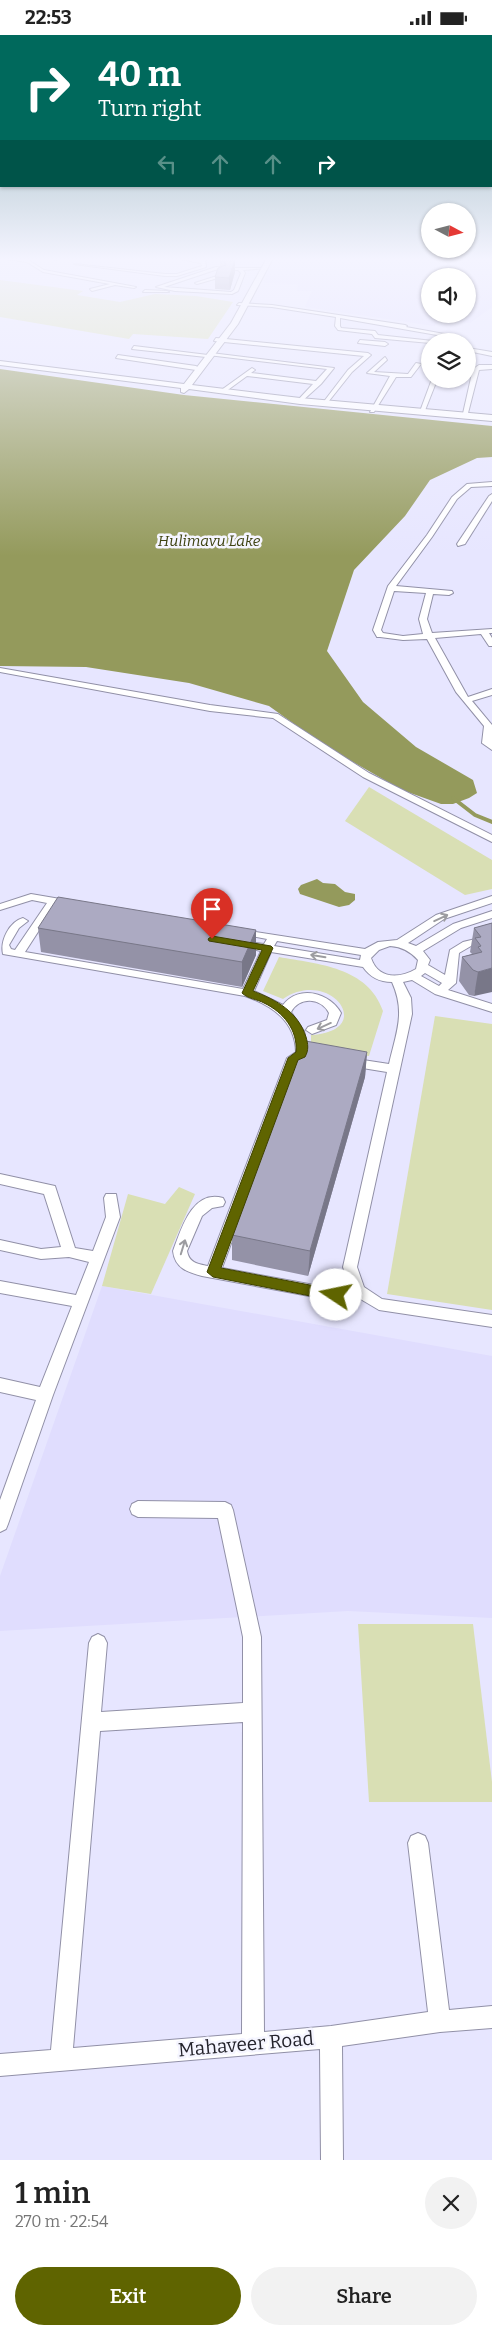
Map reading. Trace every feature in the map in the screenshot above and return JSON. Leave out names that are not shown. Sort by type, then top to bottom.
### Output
[{"type":"main road","points":[[182,388],[206,357]]},
{"type":"main road","points":[[182,388],[206,357]]},
{"type":"main road","points":[[0,364],[182,388],[373,410],[492,420]]},
{"type":"main road","points":[[182,388],[223,391],[373,410],[492,420]]},
{"type":"street","points":[[119,357],[196,368]]},
{"type":"street","points":[[228,357],[331,368],[319,383],[300,401]]},
{"type":"street","points":[[325,404],[350,371],[366,357]]},
{"type":"street","points":[[385,359],[370,373],[409,376],[418,364]]},
{"type":"street","points":[[223,391],[264,361]]},
{"type":"street","points":[[476,369],[479,367],[492,367]]},
{"type":"street","points":[[246,374],[319,383]]},
{"type":"street","points":[[373,410],[394,375]]},
{"type":"street","points":[[421,413],[431,388]]},
{"type":"street","points":[[464,417],[471,388]]},
{"type":"street","points":[[492,484],[469,485],[454,497],[430,536],[391,588],[377,630],[380,635],[403,638],[488,631],[492,644]]},
{"type":"street","points":[[462,544],[492,496]]},
{"type":"street","points":[[391,588],[449,593]]},
{"type":"street","points":[[430,591],[423,619],[426,633],[430,636],[460,691],[488,726],[488,743],[492,747]]},
{"type":"street","points":[[0,670],[210,708],[275,716],[366,775],[492,839]]},
{"type":"street","points":[[467,700],[492,692]]},
{"type":"street","points":[[0,907],[31,897],[82,905]]},
{"type":"street","points":[[400,943],[440,917],[492,899]]},
{"type":"street","points":[[18,955],[53,901]]},
{"type":"street","points":[[46,911],[75,916]]},
{"type":"street","points":[[416,950],[457,926],[492,914]]},
{"type":"street","points":[[22,921],[16,925],[3,947],[6,952],[248,993],[268,1001],[285,1012],[297,1027],[301,1036],[302,1054]]},
{"type":"street","points":[[225,929],[273,937],[367,959],[377,975],[396,979],[414,976],[421,971],[424,960],[416,950],[400,943],[381,944],[367,959]]},
{"type":"street","points":[[248,993],[273,937]]},
{"type":"street","points":[[439,991],[450,983],[454,952],[467,943],[492,938]]},
{"type":"street","points":[[229,942],[367,959]]},
{"type":"street","points":[[422,966],[450,983]]},
{"type":"street","points":[[414,976],[439,991],[492,1008]]},
{"type":"street","points":[[396,979],[403,992],[406,1006],[350,1267],[354,1283],[359,1291],[379,1304],[492,1321]]},
{"type":"street","points":[[285,1012],[290,1003],[302,998],[317,998],[330,1004],[335,1013],[332,1022],[312,1030]]},
{"type":"street","points":[[213,1272],[293,1058],[302,1054],[320,1057]]},
{"type":"street","points":[[338,1060],[394,1069]]},
{"type":"street","points":[[0,1179],[50,1190],[69,1252]]},
{"type":"street","points":[[0,1524],[6,1492],[82,1302],[113,1217],[111,1198]]},
{"type":"street","points":[[218,1202],[208,1203],[197,1210],[180,1251],[180,1256],[186,1265],[213,1272],[336,1295],[359,1291]]},
{"type":"street","points":[[0,1245],[41,1254],[69,1252],[98,1258]]},
{"type":"street","points":[[0,1287],[82,1302]]},
{"type":"street","points":[[0,1385],[45,1395]]},
{"type":"street","points":[[138,1509],[225,1510],[252,1637],[253,2043]]},
{"type":"street","points":[[61,2061],[98,1643]]},
{"type":"street","points":[[91,1722],[252,1712]]},
{"type":"street","points":[[418,1843],[440,2021]]},
{"type":"street","name":"Mahaveer Road","points":[[0,2065],[331,2037],[440,2021],[492,2017]]},
{"type":"street","points":[[331,2037],[332,2160]]},
{"type":"shaded area","points":[[369,787],[492,860],[492,889],[465,895],[345,821]]},
{"type":"shaded area","points":[[279,957],[310,962],[340,970],[354,976],[376,996],[383,1011],[369,1056],[311,1047],[311,1035],[331,1031],[342,1023],[344,1013],[340,1003],[330,995],[317,991],[300,991],[283,999],[263,991]]},
{"type":"shaded area","points":[[435,1016],[492,1024],[492,1310],[387,1294]]},
{"type":"shaded area","points":[[179,1187],[195,1194],[151,1294],[102,1286],[128,1194],[165,1204]]},
{"type":"shaded area","points":[[102,1286],[492,1356],[492,1618],[348,1611],[0,1631],[0,1576]]},
{"type":"shaded area","points":[[358,1624],[473,1624],[492,1782],[492,1802],[369,1802]]},
{"type":"water","name":"Hulimavu Lake","points":[[0,369],[184,395],[492,426],[492,457],[477,458],[430,480],[405,516],[354,570],[327,651],[363,702],[416,747],[473,780],[477,793],[453,804],[441,804],[402,790],[325,746],[269,706],[189,683],[86,667],[0,666]]},
{"type":"water","points":[[317,879],[323,883],[335,884],[345,892],[355,894],[355,900],[349,905],[339,907],[300,894],[298,889],[301,885]]},
{"type":"building","points":[[58,897],[256,930],[242,962],[38,928]]},
{"type":"building","points":[[492,923],[492,968],[478,972],[473,970],[462,957],[482,952],[478,947],[481,946],[475,938],[481,937],[474,928]]},
{"type":"building","points":[[300,1040],[367,1052],[310,1251],[232,1235]]},
{"type":"waterway","points":[[453,798],[475,815],[492,822]]},
{"type":"route","points":[[212,939],[268,948],[248,993],[268,1001],[285,1012],[297,1027],[302,1045],[302,1054],[293,1058],[213,1272],[336,1295]]}]
